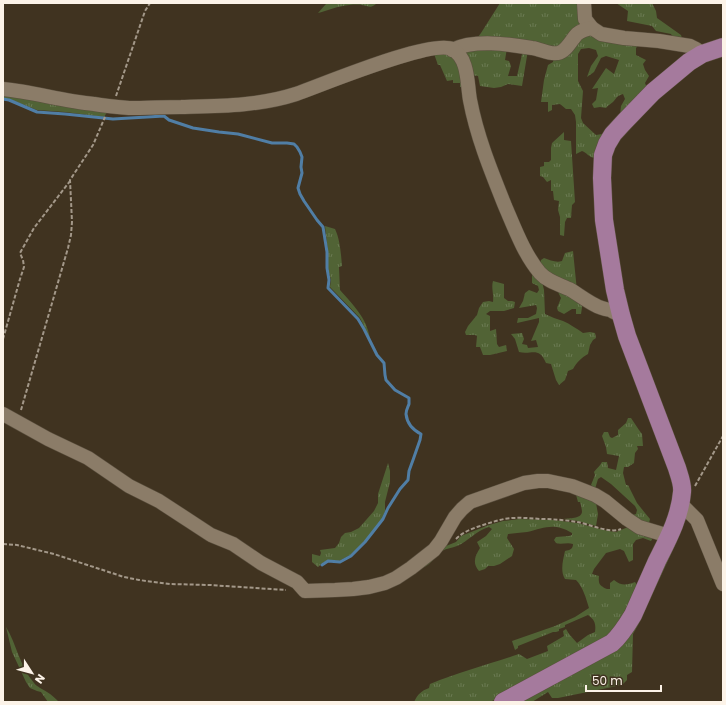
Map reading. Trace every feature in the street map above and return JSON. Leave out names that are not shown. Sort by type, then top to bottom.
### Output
[{"type":"main road","points":[[503,702],[612,644],[620,636],[633,615],[676,520],[682,490],[681,479],[634,353],[621,315],[615,290],[604,220],[602,178],[603,155],[613,134],[662,85],[689,62],[702,54],[723,47]]},
{"type":"street","points":[[584,3],[585,19],[592,28],[600,34],[690,46],[702,54]]},
{"type":"street","points":[[452,50],[460,46],[494,44],[533,48],[551,53],[560,53],[583,30],[592,28]]},
{"type":"street","points":[[3,89],[17,90],[86,103],[130,108],[233,106],[278,99],[296,94],[395,58],[434,48],[445,47],[457,54],[462,59],[465,66],[469,97],[475,123],[492,172],[515,229],[527,254],[541,274],[548,279],[597,306],[621,315]]},
{"type":"street","points":[[3,414],[48,439],[88,458],[129,486],[159,501],[199,528],[211,535],[233,544],[261,563],[297,582],[306,591],[364,588],[385,583],[396,578],[412,568],[434,550],[455,517],[470,502],[524,483],[548,481],[572,486],[595,495],[605,501],[633,524],[669,536]]},
{"type":"street","points":[[680,503],[697,520],[723,584]]},
{"type":"path","points":[[3,339],[24,267],[20,252],[34,228],[70,180],[93,145],[121,85],[150,3]]},
{"type":"path","points":[[17,421],[71,235],[72,222],[70,180]]},
{"type":"path","points":[[695,486],[723,436]]},
{"type":"path","points":[[455,541],[461,535],[470,530],[504,519],[554,519],[578,522],[617,531],[633,524]]},
{"type":"path","points":[[3,544],[16,545],[54,554],[124,577],[139,580],[170,584],[306,591]]},
{"type":"green space","points":[[377,3],[371,7],[358,5],[345,6],[318,13],[326,4]]},
{"type":"green space","points":[[500,3],[582,3],[586,27],[562,48],[475,41]]},
{"type":"green space","points":[[616,3],[652,3],[656,11],[657,18],[681,35],[683,41],[674,39],[671,34],[656,31],[652,26],[627,21],[628,11]]},
{"type":"green space","points":[[584,34],[641,42],[636,48],[636,55],[646,60],[643,64],[649,76],[645,83],[647,88],[686,53],[687,50],[689,51],[617,122],[595,199],[593,168],[594,158],[582,151],[576,154],[575,115],[571,109],[566,109],[560,104],[552,105],[552,110],[548,112],[548,102],[541,102],[548,65],[553,62],[554,55]],"holes":[[[589,48],[596,50],[598,56],[591,66],[587,77],[594,72],[601,58],[606,56],[619,60],[614,74],[606,68],[592,89],[598,88],[596,100],[592,104],[594,108],[606,108],[623,94],[625,99],[621,106],[620,115],[602,134],[596,135],[583,123],[581,118],[583,91],[578,81],[578,54],[581,49]]]},
{"type":"green space","points":[[507,48],[505,60],[509,61],[511,66],[508,76],[517,76],[523,50],[528,50],[522,86],[508,84],[494,88],[480,86],[478,76],[470,75],[465,49]]},
{"type":"green space","points":[[438,50],[459,59],[462,87],[460,87],[460,83],[453,83],[453,80],[447,81],[440,65],[438,65],[433,51]]},
{"type":"green space","points":[[3,92],[109,109],[104,117],[37,110],[3,98]]},
{"type":"green space","points":[[564,132],[564,140],[571,141],[575,202],[572,205],[571,218],[567,218],[565,222],[564,236],[560,235],[560,217],[558,210],[559,201],[554,200],[553,191],[551,191],[551,180],[547,182],[540,176],[540,167],[544,166],[544,162],[549,162],[551,160],[552,143]]},
{"type":"green space","points":[[325,226],[335,229],[337,233],[342,266],[339,267],[340,290],[355,307],[366,324],[370,338],[360,318],[330,287],[331,280],[328,268]]},
{"type":"green space","points":[[573,251],[577,291],[539,267],[541,260],[544,258],[560,262],[562,261],[565,253]]},
{"type":"green space","points":[[532,267],[541,277],[544,290],[545,314],[566,322],[583,333],[595,333],[596,338],[590,345],[588,354],[579,360],[573,369],[568,371],[565,380],[559,385],[551,364],[546,363],[538,353],[519,352],[515,339],[511,334],[522,333],[524,339],[522,344],[527,345],[528,348],[538,347],[536,340],[531,341],[539,322],[539,318],[517,323],[518,318],[528,318],[536,314],[536,305],[519,308],[525,293],[529,290],[537,293],[539,290],[538,286],[532,283]]},
{"type":"green space","points":[[493,281],[504,284],[504,298],[508,301],[515,302],[514,308],[504,311],[490,311],[486,314],[490,316],[490,331],[496,329],[497,344],[499,347],[506,345],[507,351],[483,355],[480,347],[476,347],[477,336],[466,335],[465,332],[477,315],[483,302],[493,302]]},
{"type":"green space","points":[[558,292],[583,301],[581,314],[576,314],[576,309],[572,309],[564,314],[558,311],[557,308],[561,298]]},
{"type":"green space","points":[[628,418],[631,418],[642,434],[643,446],[637,446],[638,449],[635,453],[634,463],[628,467],[624,467],[623,473],[626,485],[628,485],[637,503],[650,519],[648,527],[623,513],[610,501],[614,501],[633,515],[636,514],[637,510],[635,506],[611,484],[601,477],[598,479],[595,489],[591,485],[595,475],[594,472],[602,462],[607,462],[608,468],[616,470],[619,456],[607,454],[602,436],[604,432],[608,432],[612,438],[618,435],[618,430],[626,423]]},
{"type":"green space","points":[[388,463],[390,482],[385,502],[385,511],[382,519],[365,542],[350,555],[339,561],[328,560],[318,567],[312,562],[312,554],[320,556],[320,550],[335,548],[345,533],[359,528],[374,511],[378,503],[378,494]]},
{"type":"green space","points":[[575,491],[596,503],[598,514],[596,526],[564,519],[577,517],[582,512],[580,502],[578,502]]},
{"type":"green space","points":[[687,516],[678,539],[633,634],[632,672],[627,675],[627,680],[622,685],[558,698],[552,698],[548,692],[532,702],[512,702],[603,655]]},
{"type":"green space","points":[[519,519],[553,520],[577,523],[616,532],[633,525],[656,533],[651,541],[643,538],[636,540],[633,544],[633,560],[629,562],[624,551],[620,549],[606,553],[592,574],[599,576],[600,584],[607,589],[610,589],[610,583],[614,580],[624,584],[635,582],[637,585],[662,537],[615,630],[579,655],[490,702],[414,702],[420,693],[429,688],[430,684],[519,654],[527,659],[548,651],[547,646],[564,636],[563,631],[566,629],[577,643],[595,632],[594,622],[588,615],[565,625],[565,627],[559,629],[559,631],[518,646],[515,650],[512,641],[555,626],[575,617],[589,608],[581,586],[576,580],[565,579],[563,576],[562,565],[565,551],[571,549],[573,544],[558,544],[554,540],[556,537],[572,535],[572,533],[566,530],[549,527],[527,532],[508,534],[507,538],[514,549],[512,556],[500,564],[488,566],[479,571],[475,562],[480,548],[477,542],[486,536],[492,529],[489,527],[480,531],[461,544],[442,551],[429,564],[418,570],[441,548],[456,542],[461,536],[489,525]]},
{"type":"green space","points":[[6,627],[21,662],[29,676],[38,687],[50,694],[59,702],[48,702],[41,692],[30,688],[12,652]]},
{"type":"waterway","points":[[3,99],[9,100],[37,112],[113,119],[164,116],[169,120],[193,128],[238,134],[272,143],[294,144],[297,147],[302,157],[302,173],[298,188],[304,201],[323,227],[327,252],[329,280],[328,288],[358,319],[377,355],[384,363],[386,380],[395,390],[409,398],[406,413],[407,417],[411,426],[421,434],[409,471],[408,480],[400,489],[383,519],[365,542],[351,556],[340,562],[328,561],[322,565]]}]
